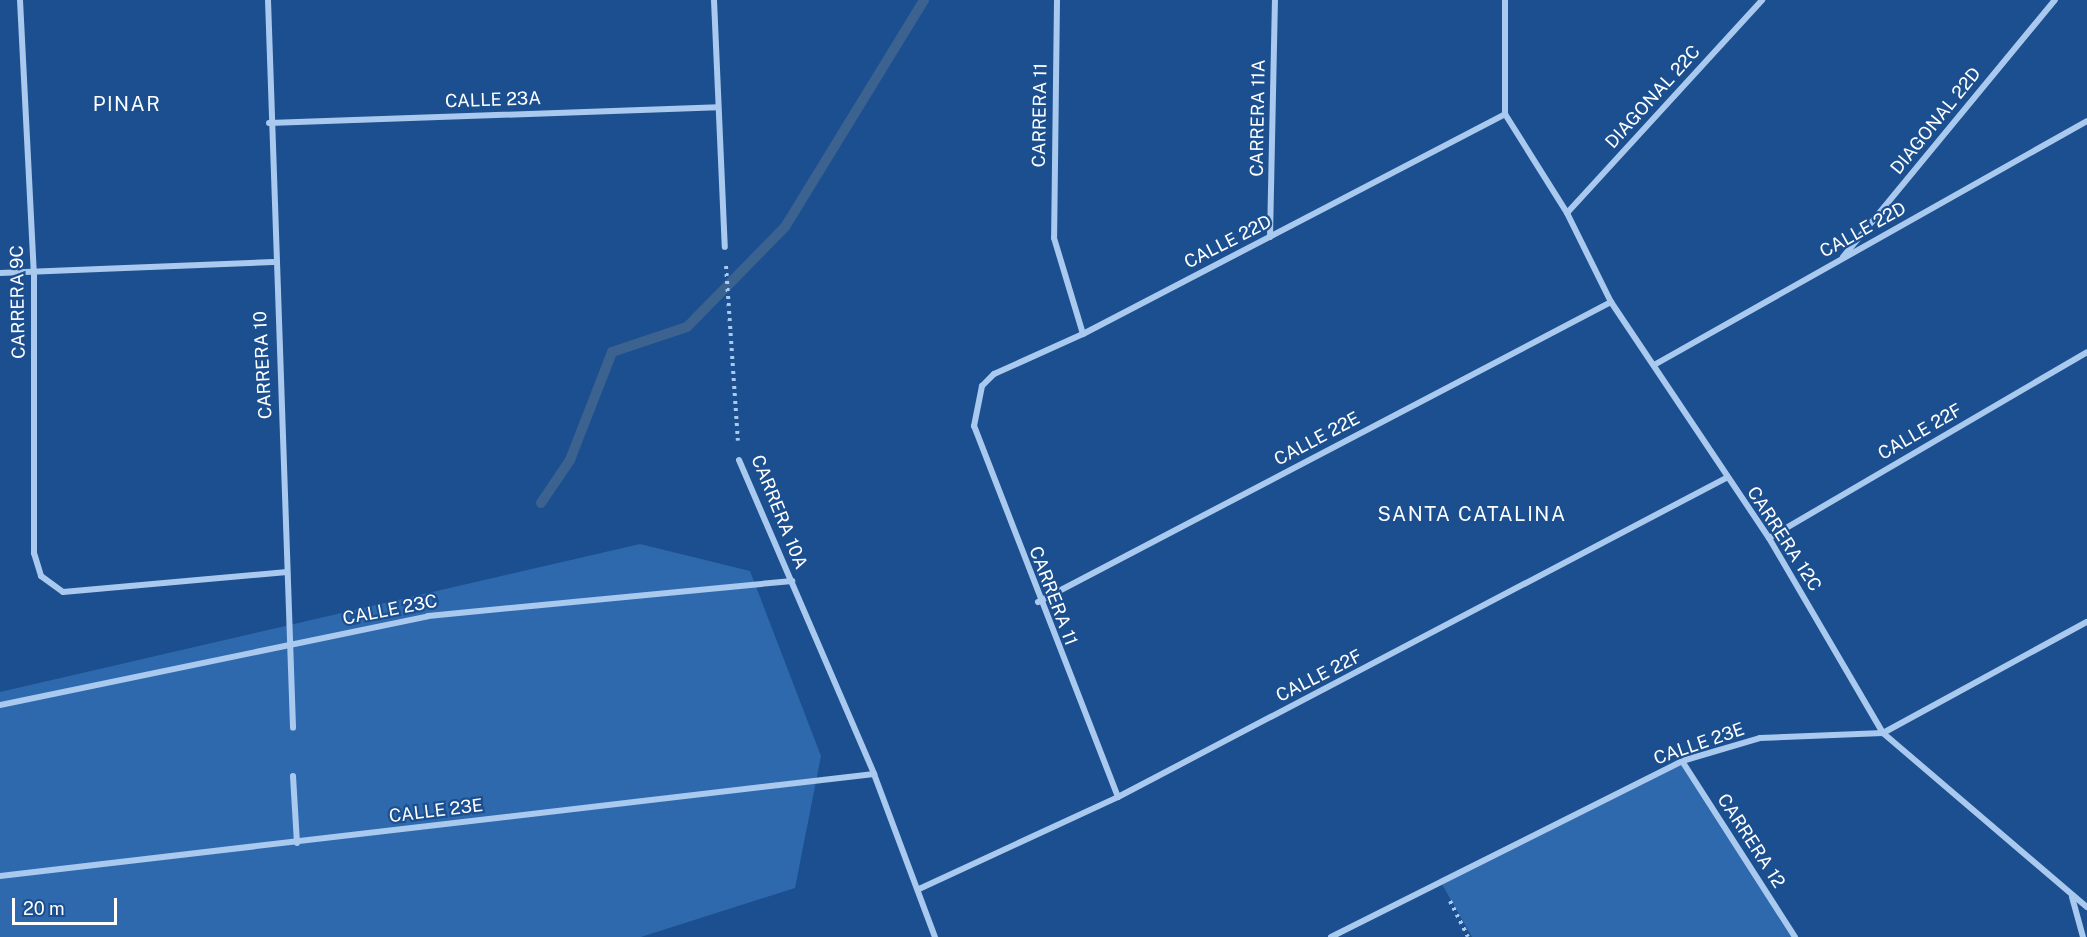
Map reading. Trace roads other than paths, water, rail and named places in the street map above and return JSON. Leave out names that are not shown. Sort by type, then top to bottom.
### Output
[{"type":"street","name":"CARRERA 9C","points":[[20,0],[34,273],[34,553],[41,576],[63,592],[287,572]]},
{"type":"street","name":"CARRERA 10","points":[[268,0],[268,123],[293,728]]},
{"type":"street","points":[[714,0],[725,247]]},
{"type":"street","name":"CARRERA 11","points":[[1057,0],[1054,238],[1083,334]]},
{"type":"street","name":"CARRERA 11A","points":[[1270,237],[1275,0]]},
{"type":"street","points":[[1505,0],[1505,114]]},
{"type":"street","name":"DIAGONAL 22C","points":[[1567,213],[1762,0]]},
{"type":"street","name":"DIAGONAL 22D","points":[[1840,260],[2055,0]]},
{"type":"street","name":"CALLE 23A","points":[[268,123],[718,107]]},
{"type":"street","name":"CALLE 22D","points":[[975,404],[994,374],[1083,334],[1505,114]]},
{"type":"street","name":"CARRERA 12C","points":[[1505,114],[1567,213],[1611,302],[1726,478],[1769,538],[1883,733],[2072,897],[2087,907]]},
{"type":"street","name":"CALLE 22D","points":[[1654,365],[2087,121]]},
{"type":"street","points":[[0,273],[273,262]]},
{"type":"street","name":"CALLE 22E","points":[[1038,602],[1611,302]]},
{"type":"street","name":"CALLE 22F","points":[[1769,538],[2087,352]]},
{"type":"street","name":"CARRERA 11","points":[[975,404],[974,426],[1038,602],[1118,797]]},
{"type":"street","name":"CARRERA 10A","points":[[740,460],[874,774],[919,890],[934,937]]},
{"type":"street","name":"CALLE 22F","points":[[919,890],[1118,797],[1726,478]]},
{"type":"street","name":"CALLE 23C","points":[[0,705],[428,616],[792,581]]},
{"type":"street","name":"CALLE 23E","points":[[1331,937],[1439,879],[1682,762],[1760,738],[1883,733],[2087,622]]},
{"type":"street","name":"CARRERA 12","points":[[1682,762],[1795,937]]},
{"type":"street","name":"CALLE 23E","points":[[0,876],[874,774]]},
{"type":"street","points":[[293,776],[297,843]]},
{"type":"street","points":[[2072,897],[2083,937]]},
{"type":"waterway","points":[[541,503],[570,460],[612,352],[687,327],[785,227],[924,0]]},
{"type":"district","name":"PINAR","points":[[127,104]]},
{"type":"district","name":"SANTA CATALINA","points":[[1472,514]]}]
